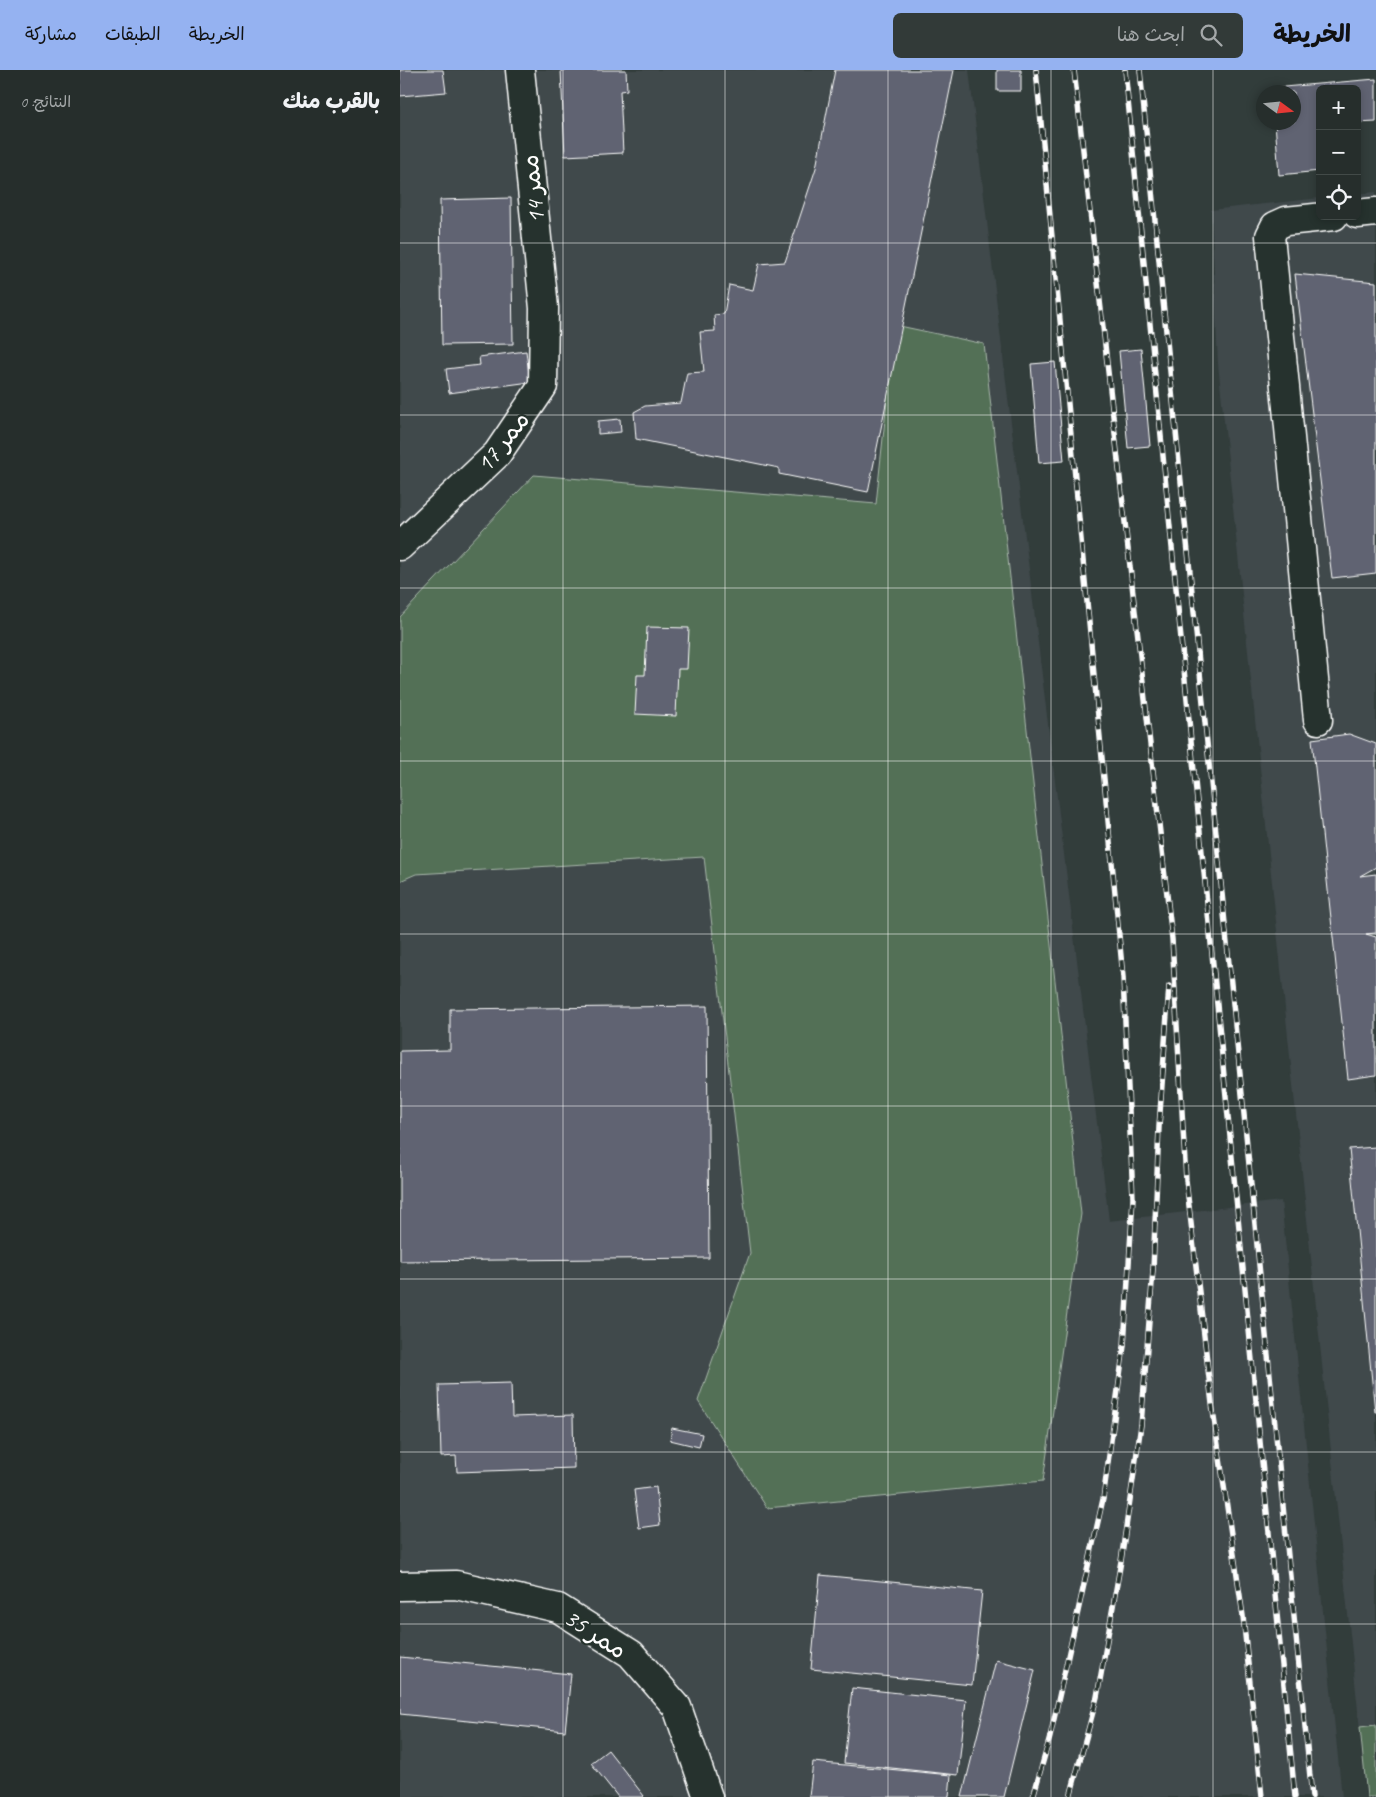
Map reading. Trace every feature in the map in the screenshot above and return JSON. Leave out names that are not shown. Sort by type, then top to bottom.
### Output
[{"type":"street","name":"ممر 14","points":[[520,70],[544,308]]},
{"type":"street","points":[[1361,214],[1376,212]]},
{"type":"street","points":[[1316,218],[1286,221],[1274,226],[1270,236],[1318,720]]},
{"type":"street","name":"ممر 17","points":[[400,546],[497,454],[543,386],[544,308]]},
{"type":"street","name":"ممر 35","points":[[400,1586],[456,1584],[558,1608],[631,1654],[677,1707],[708,1797]]},
{"type":"shaded area","points":[[400,70],[969,70],[1109,1221],[1281,1201],[1342,1797],[400,1797]]},
{"type":"shaded area","points":[[1376,192],[1376,1797],[1367,1797],[1218,363],[1211,210],[1316,198],[1316,220],[1361,220],[1361,194]]},
{"type":"green space","points":[[895,325],[984,344],[1081,1214],[1043,1481],[767,1508],[698,1401],[750,1253],[704,857],[416,874],[400,881],[400,617],[534,475],[876,504]]},
{"type":"green space","points":[[1376,1725],[1376,1797],[1367,1797],[1360,1727]]},
{"type":"building","points":[[400,70],[443,70],[446,92],[400,96]]},
{"type":"building","points":[[561,70],[626,70],[627,90],[620,91],[623,153],[565,156]]},
{"type":"building","points":[[835,70],[954,70],[868,492],[779,474],[779,468],[636,439],[634,412],[645,406],[681,403],[687,373],[704,372],[700,332],[715,331],[714,315],[724,314],[729,285],[753,290],[759,264],[785,262],[816,168]]},
{"type":"building","points":[[997,70],[1021,70],[1021,91],[997,91]]},
{"type":"building","points":[[1376,79],[1376,122],[1361,123],[1361,85],[1316,85],[1316,171],[1279,175],[1276,130],[1301,130],[1301,85]]},
{"type":"building","points":[[511,198],[513,344],[442,345],[440,200]]},
{"type":"building","points":[[1295,274],[1376,282],[1376,573],[1332,578]]},
{"type":"building","points":[[1141,349],[1150,446],[1128,448],[1119,351]]},
{"type":"building","points":[[526,351],[530,382],[449,393],[446,369],[480,365],[479,357]]},
{"type":"building","points":[[1055,362],[1064,461],[1039,463],[1031,364]]},
{"type":"building","points":[[620,419],[621,432],[598,434],[598,421]]},
{"type":"building","points":[[647,627],[689,628],[687,669],[678,669],[676,716],[635,714],[637,675],[645,675]]},
{"type":"building","points":[[1349,734],[1376,744],[1376,867],[1360,876],[1376,874],[1376,933],[1366,934],[1376,937],[1376,1075],[1348,1079],[1312,739]]},
{"type":"building","points":[[707,1006],[709,1258],[400,1261],[400,1051],[450,1050],[450,1009]]},
{"type":"building","points":[[1376,1147],[1376,1412],[1375,1412],[1349,1149]]},
{"type":"building","points":[[511,1383],[512,1417],[573,1415],[574,1468],[457,1472],[456,1456],[441,1457],[439,1385]]},
{"type":"building","points":[[672,1428],[702,1434],[699,1447],[670,1440]]},
{"type":"building","points":[[656,1487],[660,1525],[639,1528],[634,1490]]},
{"type":"building","points":[[820,1575],[982,1591],[972,1685],[811,1669]]},
{"type":"building","points":[[400,1657],[571,1674],[565,1731],[400,1714]]},
{"type":"building","points":[[996,1660],[1035,1670],[1004,1797],[962,1797]]},
{"type":"building","points":[[852,1688],[966,1700],[958,1775],[844,1763]]},
{"type":"building","points":[[608,1750],[643,1797],[618,1797],[591,1763]]},
{"type":"building","points":[[813,1762],[951,1775],[949,1797],[809,1797]]},
{"type":"railway","points":[[1033,1797],[1050,1737],[1103,1499],[1124,1346],[1133,1198],[1123,977],[1036,70]]},
{"type":"railway","points":[[1074,70],[1172,939],[1186,1180],[1212,1404],[1243,1616],[1262,1797]]},
{"type":"railway","points":[[1125,70],[1295,1797]]},
{"type":"railway","points":[[1140,70],[1312,1797]]},
{"type":"railway","points":[[1070,1797],[1097,1697],[1121,1561],[1141,1425],[1153,1270],[1159,1127],[1169,986]]}]
